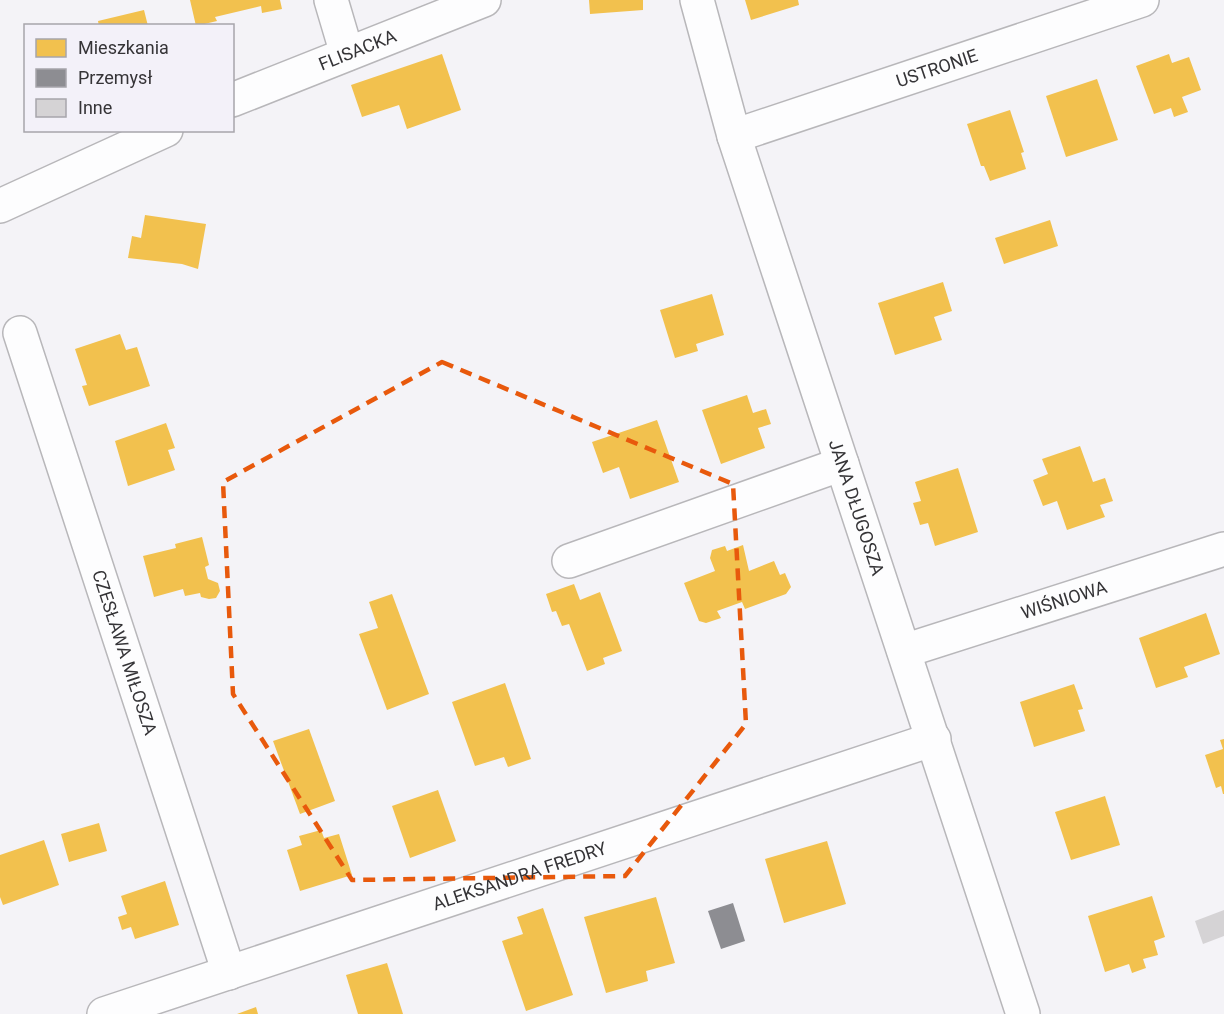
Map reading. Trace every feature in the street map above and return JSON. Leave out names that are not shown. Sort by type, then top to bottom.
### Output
[{"type":"street","points":[[331,0],[346,54]]},
{"type":"street","name":"FLISACKA","points":[[234,99],[484,0]]},
{"type":"street","name":"JANA DŁUGOSZA","points":[[697,0],[734,136],[1023,1014]]},
{"type":"street","name":"USTRONIE","points":[[734,136],[1142,0]]},
{"type":"street","points":[[0,206],[162,132]]},
{"type":"street","name":"CZESŁAWA MIŁOSZA","points":[[20,333],[229,973]]},
{"type":"street","points":[[569,561],[842,464]]},
{"type":"street","name":"WIŚNIOWA","points":[[904,651],[1224,549]]},
{"type":"street","name":"ALEKSANDRA FREDRY","points":[[104,1014],[934,739]]},
{"type":"highlighted area","points":[[442,362],[733,484],[746,724],[625,876],[352,880],[233,694],[223,482]]},
{"type":"building: Mieszkania","points":[[190,0],[280,0],[282,9],[262,13],[261,6],[215,17],[217,21],[196,24]]},
{"type":"building: Mieszkania","points":[[589,0],[643,0],[643,10],[590,14]]},
{"type":"building: Mieszkania","points":[[745,0],[798,0],[799,5],[751,20]]},
{"type":"building: Mieszkania","points":[[144,10],[148,24],[99,24],[98,21]]},
{"type":"building: Mieszkania","points":[[442,54],[461,110],[407,129],[399,105],[362,117],[351,85]]},
{"type":"building: Mieszkania","points":[[1169,54],[1172,63],[1189,57],[1201,90],[1182,97],[1188,112],[1174,117],[1171,108],[1154,114],[1136,66]]},
{"type":"building: Mieszkania","points":[[1097,79],[1118,140],[1066,157],[1046,96]]},
{"type":"building: Mieszkania","points":[[1010,110],[1024,152],[1021,153],[1026,169],[990,181],[984,166],[981,166],[967,124]]},
{"type":"building: Mieszkania","points":[[145,215],[206,224],[198,269],[182,264],[128,258],[132,236],[141,238]]},
{"type":"building: Mieszkania","points":[[1050,220],[1058,246],[1004,264],[995,238]]},
{"type":"building: Mieszkania","points":[[943,282],[952,311],[934,317],[942,340],[895,355],[878,303]]},
{"type":"building: Mieszkania","points":[[712,294],[724,335],[696,344],[698,351],[675,358],[660,310]]},
{"type":"building: Mieszkania","points":[[120,334],[126,350],[137,347],[150,386],[89,406],[82,386],[87,385],[75,349]]},
{"type":"building: Mieszkania","points":[[747,395],[753,413],[766,409],[771,424],[758,428],[765,448],[721,464],[702,410]]},
{"type":"building: Mieszkania","points":[[657,420],[679,482],[630,499],[619,467],[603,473],[592,442]]},
{"type":"building: Mieszkania","points":[[166,423],[175,448],[168,450],[175,470],[128,486],[115,441]]},
{"type":"building: Mieszkania","points":[[1080,446],[1093,482],[1105,478],[1113,501],[1100,505],[1105,517],[1067,530],[1057,501],[1043,506],[1033,480],[1048,474],[1042,459]]},
{"type":"building: Mieszkania","points":[[958,468],[978,532],[935,546],[928,523],[920,525],[913,503],[921,501],[915,482]]},
{"type":"building: Mieszkania","points":[[202,537],[209,565],[205,567],[208,579],[218,583],[220,591],[216,598],[201,597],[200,593],[185,596],[183,589],[154,597],[143,556],[176,548],[175,544]]},
{"type":"building: Mieszkania","points":[[743,545],[749,571],[774,561],[780,575],[785,573],[791,587],[786,594],[745,609],[742,602],[717,611],[721,618],[706,623],[699,621],[684,583],[715,571],[710,558],[712,550],[725,546],[727,551]]},
{"type":"building: Mieszkania","points":[[574,584],[580,600],[600,592],[622,651],[603,658],[605,664],[587,671],[569,624],[562,626],[556,611],[552,612],[546,594]]},
{"type":"building: Mieszkania","points":[[392,594],[429,694],[387,710],[359,634],[378,628],[369,602]]},
{"type":"building: Mieszkania","points":[[1206,613],[1220,654],[1184,667],[1188,677],[1156,688],[1139,638]]},
{"type":"building: Mieszkania","points":[[505,683],[531,759],[508,767],[504,757],[475,766],[452,702]]},
{"type":"building: Mieszkania","points":[[1074,684],[1083,709],[1078,710],[1085,731],[1034,747],[1020,702]]},
{"type":"building: Mieszkania","points":[[309,729],[335,801],[300,814],[273,741]]},
{"type":"building: Mieszkania","points":[[1224,739],[1223,794],[1221,786],[1216,788],[1205,755],[1223,749],[1220,740]]},
{"type":"building: Mieszkania","points":[[438,790],[456,841],[410,858],[392,806]]},
{"type":"building: Mieszkania","points":[[1105,796],[1120,845],[1071,860],[1055,812]]},
{"type":"building: Mieszkania","points":[[99,823],[107,851],[69,862],[61,834]]},
{"type":"building: Mieszkania","points":[[321,830],[324,838],[339,834],[352,875],[300,891],[287,850],[302,845],[299,836]]},
{"type":"building: Mieszkania","points":[[44,840],[59,885],[3,905],[0,897],[0,855]]},
{"type":"building: Mieszkania","points":[[827,841],[846,904],[784,923],[765,859]]},
{"type":"building: Mieszkania","points":[[165,881],[179,925],[135,939],[131,927],[122,930],[118,917],[127,914],[121,896]]},
{"type":"building: Mieszkania","points":[[1152,896],[1165,937],[1154,941],[1158,955],[1143,959],[1146,968],[1132,973],[1129,964],[1105,972],[1088,916]]},
{"type":"building: Mieszkania","points":[[656,897],[675,963],[646,971],[648,981],[606,993],[584,917]]},
{"type":"building: Mieszkania","points":[[543,908],[573,995],[526,1011],[502,941],[523,934],[517,917]]},
{"type":"building: Mieszkania","points":[[387,963],[403,1014],[358,1014],[346,975]]},
{"type":"building: Mieszkania","points":[[256,1007],[258,1014],[237,1014]]},
{"type":"building: Przemysł","points":[[733,903],[745,941],[721,949],[708,911]]},
{"type":"building: Inne","points":[[1224,910],[1224,936],[1203,944],[1195,921]]}]
